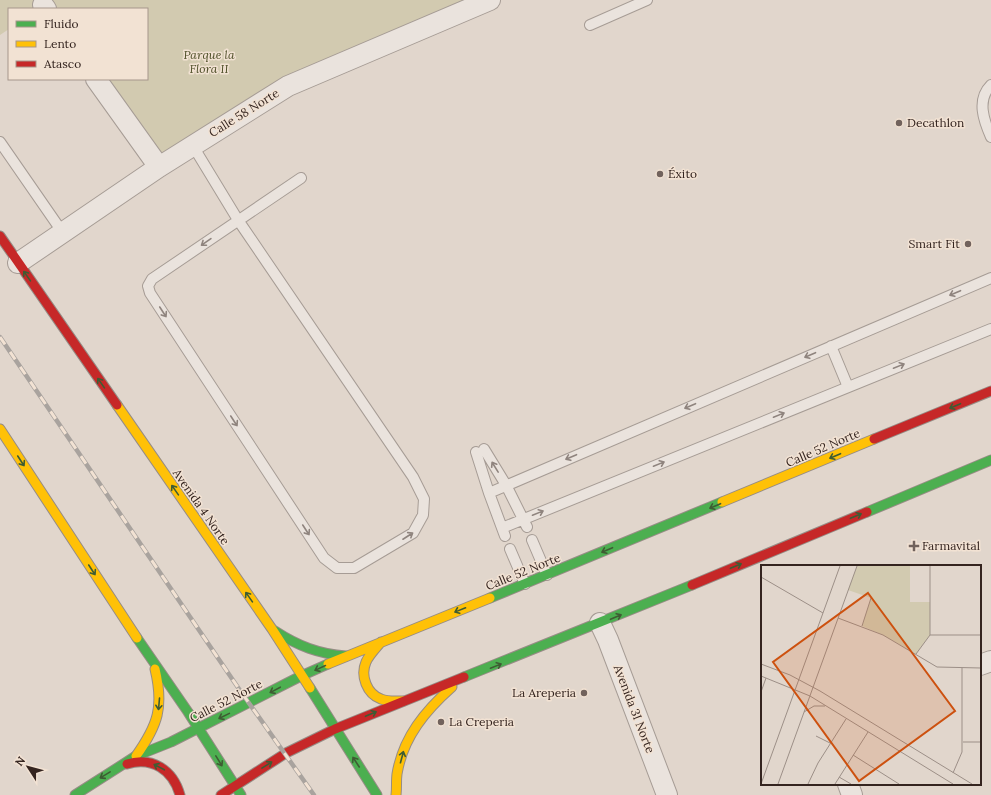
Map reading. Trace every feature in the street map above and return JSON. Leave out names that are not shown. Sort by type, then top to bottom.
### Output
[{"type":"main road","name":"Avenida 4 Norte","points":[[0,236],[272,629],[376,795]]},
{"type":"main road","name":"Calle 52 Norte","points":[[75,795],[136,756],[171,742],[301,676],[346,656],[547,575],[991,390]]},
{"type":"main road","points":[[0,429],[241,795]]},
{"type":"main road","points":[[221,795],[234,785],[286,753],[335,729],[762,561],[991,460]]},
{"type":"main road","points":[[272,629],[294,643],[317,652],[346,656]]},
{"type":"main road","points":[[381,642],[366,662],[364,671],[365,680],[368,688],[374,695],[382,699],[403,701]]},
{"type":"main road","points":[[136,756],[149,739],[157,722],[160,705],[160,687],[155,670],[147,654]]},
{"type":"main road","points":[[396,795],[398,771],[404,746],[418,721],[437,699],[460,680]]},
{"type":"main road","points":[[124,764],[139,761],[152,763],[164,768],[173,777],[179,788],[180,795]]},
{"type":"street","name":"Calle 58 Norte","points":[[18,263],[159,168],[288,86],[490,0]]},
{"type":"street","points":[[97,80],[159,168]]},
{"type":"street","name":"Avenida 3I Norte","points":[[600,624],[608,640],[667,795]]},
{"type":"street","points":[[981,665],[991,661]]},
{"type":"street","points":[[848,785],[852,795]]},
{"type":"lane","points":[[590,25],[647,0]]},
{"type":"lane","points":[[991,85],[982,105],[984,119],[991,137]]},
{"type":"lane","points":[[0,142],[63,233]]},
{"type":"lane","points":[[193,146],[238,220],[413,477],[424,499],[423,515],[413,533],[354,568],[337,568],[324,558],[150,293],[148,286],[152,279],[238,220],[300,178]]},
{"type":"lane","points":[[489,493],[991,278]]},
{"type":"lane","points":[[526,523],[506,485],[480,450],[489,493],[504,532],[526,523],[848,387],[991,329]]},
{"type":"lane","points":[[832,346],[848,387]]},
{"type":"lane","points":[[532,540],[547,575]]},
{"type":"lane","points":[[510,549],[525,584]]},
{"type":"green space","name":"Parque la Flora II","points":[[0,0],[490,0],[288,86],[159,167],[97,80],[148,80],[148,8],[8,8],[8,30],[0,35]]},
{"type":"railway","points":[[0,337],[239,689],[314,795]]},
{"type":"traffic: fast","points":[[867,512],[991,460]]},
{"type":"traffic: fast","points":[[490,598],[722,502]]},
{"type":"traffic: fast","points":[[464,677],[692,585]]},
{"type":"traffic: fast","points":[[275,631],[300,645],[318,651],[346,656]]},
{"type":"traffic: fast","points":[[137,638],[188,712],[241,795]]},
{"type":"traffic: fast","points":[[75,795],[136,756],[171,742],[301,676],[328,664]]},
{"type":"traffic: fast","points":[[310,688],[377,795]]},
{"type":"traffic: slow","points":[[117,405],[272,629],[310,688]]},
{"type":"traffic: slow","points":[[0,429],[137,638]]},
{"type":"traffic: slow","points":[[722,502],[874,439]]},
{"type":"traffic: slow","points":[[328,664],[490,598]]},
{"type":"traffic: slow","points":[[381,642],[366,662],[364,667],[364,679],[369,689],[376,697],[389,701],[403,701]]},
{"type":"traffic: slow","points":[[136,756],[150,735],[157,715],[159,694],[155,669]]},
{"type":"traffic: slow","points":[[396,795],[397,774],[400,761],[410,736],[433,705],[452,687]]},
{"type":"traffic: jam","points":[[0,236],[117,405]]},
{"type":"traffic: jam","points":[[874,439],[991,391]]},
{"type":"traffic: jam","points":[[692,585],[867,512]]},
{"type":"traffic: jam","points":[[221,795],[286,753],[335,729],[464,677]]},
{"type":"traffic: jam","points":[[127,764],[145,762],[160,767],[172,778],[180,795]]},
{"type":"place","name":"Decathlon","points":[[899,123]]},
{"type":"place","name":"Éxito","points":[[660,174]]},
{"type":"place","name":"Smart Fit","points":[[968,244]]},
{"type":"place","name":"Farmavital","points":[[914,546]]},
{"type":"place","name":"La Areperia","points":[[584,693]]},
{"type":"place","name":"La Creperia","points":[[441,722]]}]
